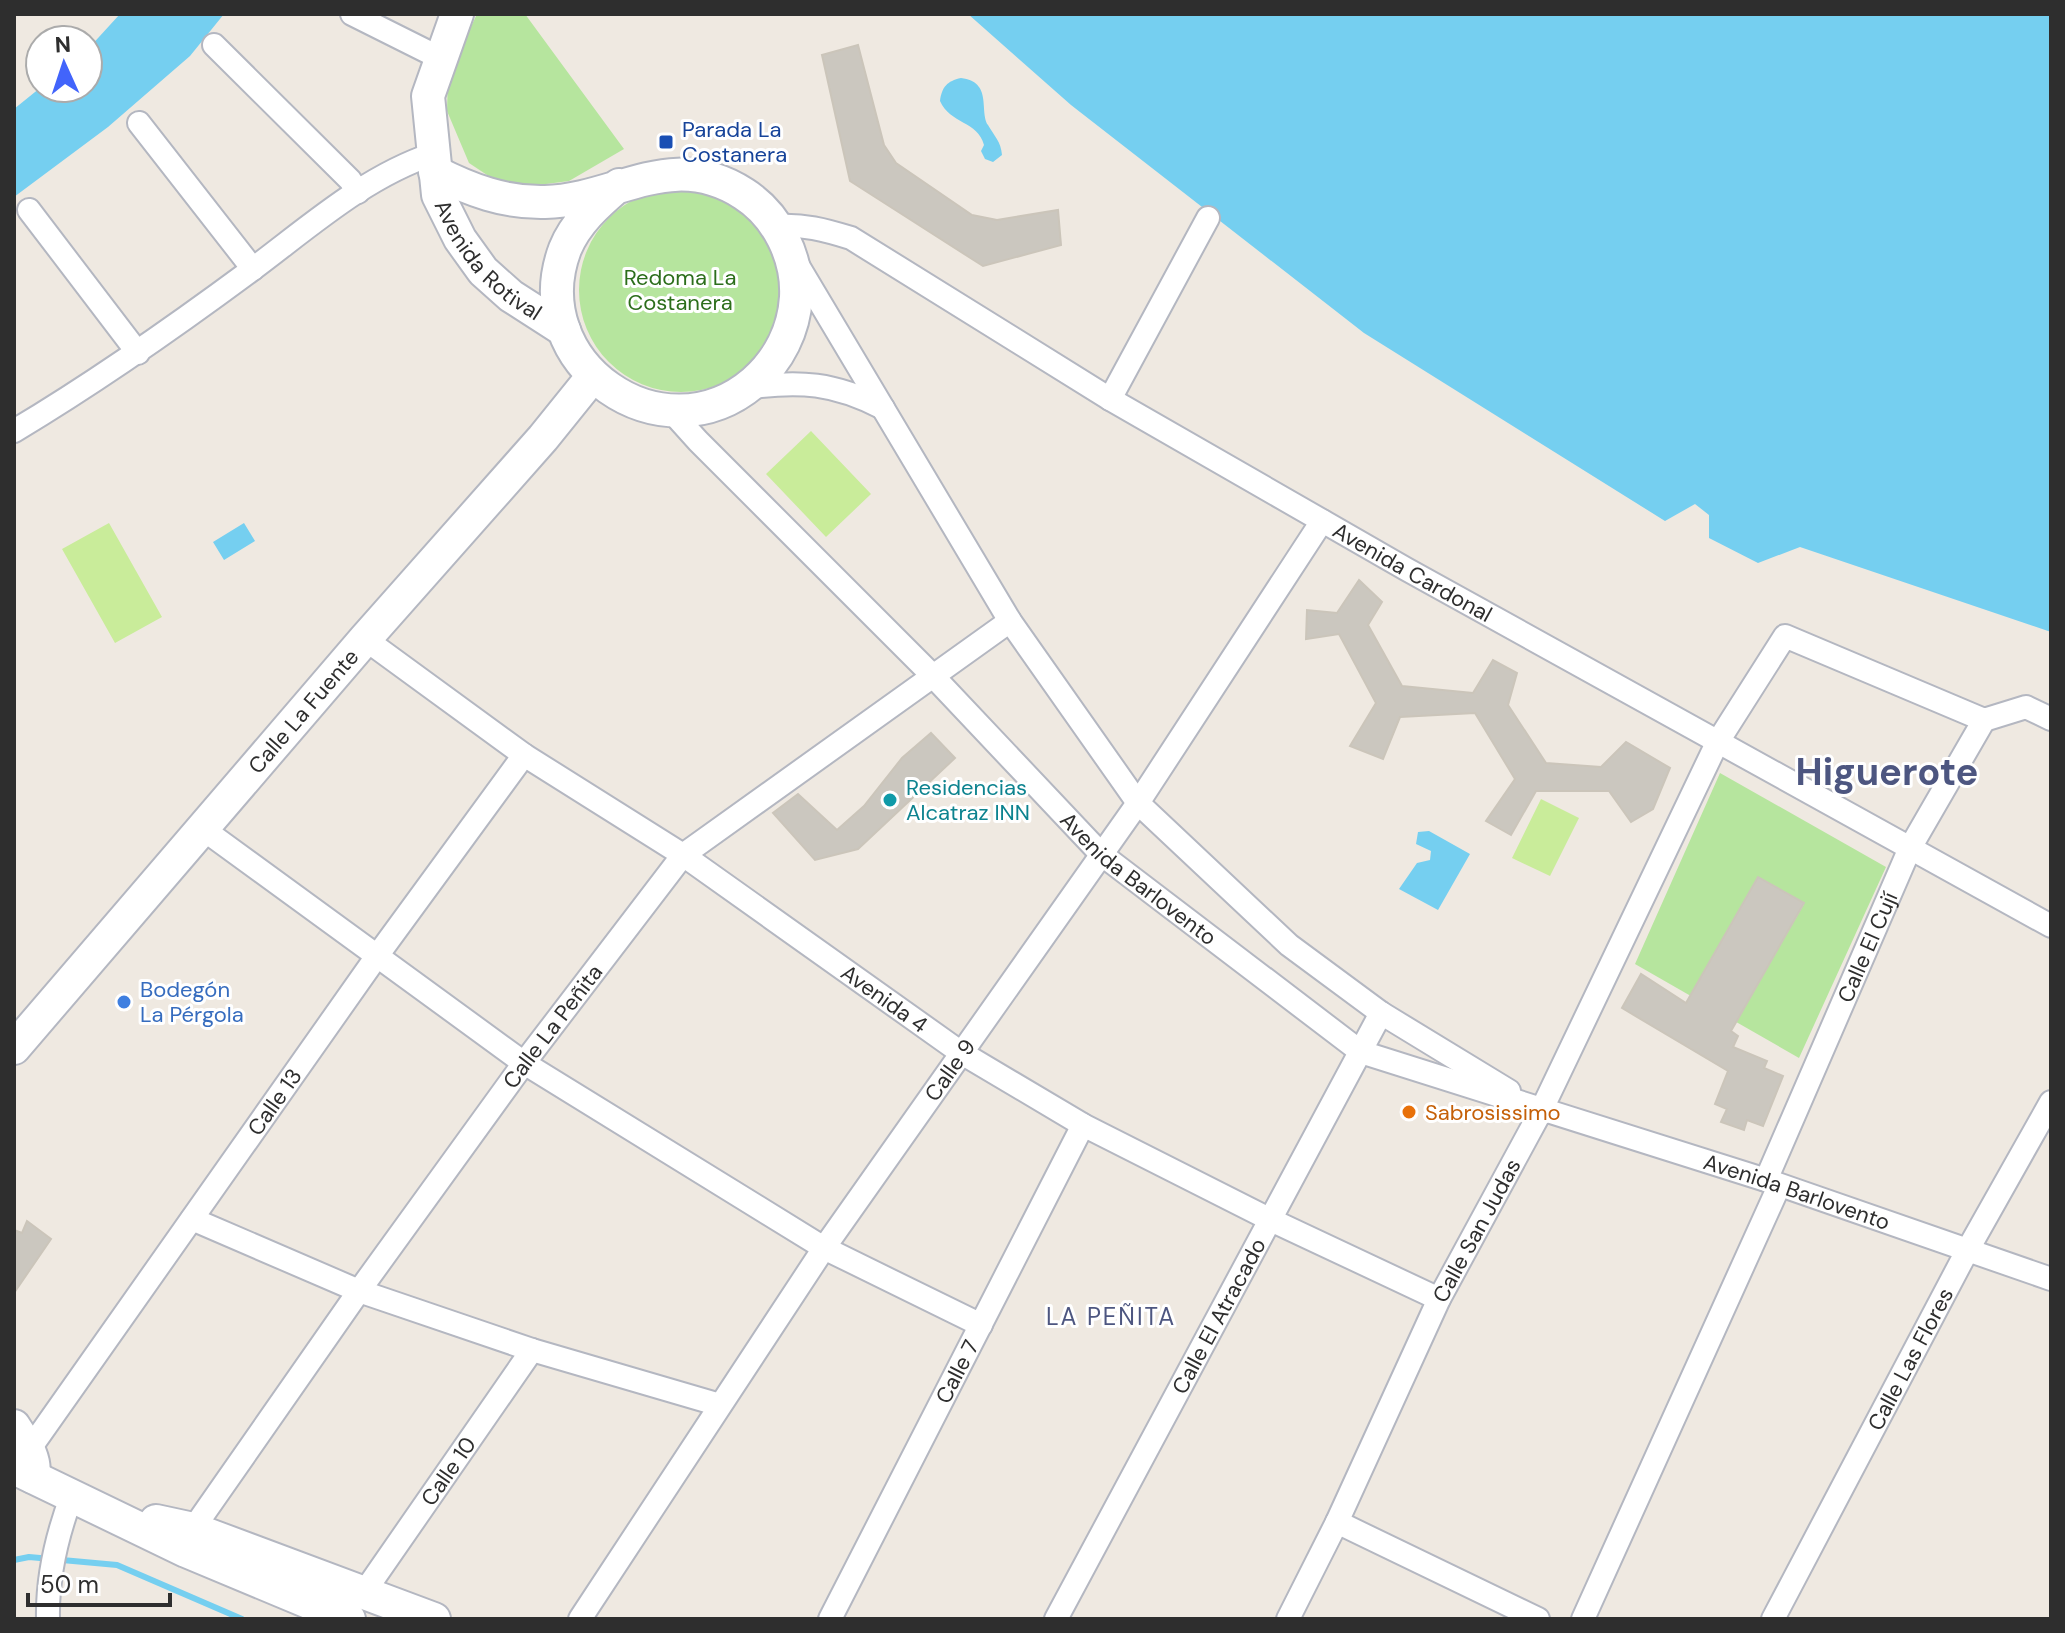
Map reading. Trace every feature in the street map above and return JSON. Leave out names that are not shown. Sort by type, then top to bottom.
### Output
[{"type":"main road","name":"Avenida Rotival","points":[[457,14],[428,96],[438,195],[460,239],[483,271],[511,296],[564,330]]},
{"type":"main road","name":"Avenida Rotival","points":[[434,163],[470,189],[519,200],[545,202],[583,197],[619,185]]},
{"type":"main road","points":[[684,173],[706,177],[745,195],[762,209],[783,239],[796,295],[794,317],[787,338],[763,374],[747,388],[711,406],[671,411],[643,406],[616,394],[581,363],[564,330],[558,303],[559,276],[565,248],[579,224],[619,185],[662,174],[684,173]]},
{"type":"main road","name":"Calle La Fuente","points":[[14,1048],[365,639],[543,438],[593,376]]},
{"type":"main road","points":[[23,1455],[86,1501],[186,1551],[349,1619]]},
{"type":"main road","points":[[86,1501],[193,1529],[434,1619]]},
{"type":"street","points":[[352,14],[440,58]]},
{"type":"street","points":[[214,45],[350,180],[358,192]]},
{"type":"street","points":[[139,123],[253,269]]},
{"type":"street","points":[[14,431],[138,353],[327,212],[401,164],[434,163]]},
{"type":"street","points":[[29,210],[138,353]]},
{"type":"street","points":[[1110,399],[1208,218]]},
{"type":"street","name":"Avenida Cardonal","points":[[783,239],[794,224],[851,238],[1110,399],[1322,521],[2051,926]]},
{"type":"street","name":"Avenida Barlovento","points":[[783,239],[1010,621],[1138,803],[1289,945],[1381,1013],[1541,1111]]},
{"type":"street","points":[[747,388],[803,383],[832,387],[884,408]]},
{"type":"street","name":"Avenida Barlovento","points":[[671,411],[932,675],[1101,854],[1361,1052],[1772,1183],[2051,1279]]},
{"type":"street","name":"Calle 9","points":[[580,1619],[824,1248],[1138,803],[1322,521]]},
{"type":"street","name":"Calle La Peñita","points":[[193,1529],[359,1291],[524,1063],[683,855],[1010,621]]},
{"type":"street","name":"Calle San Judas","points":[[1288,1619],[1337,1522],[1439,1299],[1541,1111],[1717,743],[1785,636],[1984,720]]},
{"type":"street","name":"Avenida 4","points":[[365,639],[524,755],[683,855],[960,1052],[1083,1125],[1271,1220],[1439,1299]]},
{"type":"street","points":[[1984,720],[2026,707],[2051,719]]},
{"type":"street","name":"Calle El Cují","points":[[1583,1619],[1772,1183],[1910,848],[1984,720]]},
{"type":"street","name":"Calle 13","points":[[23,1455],[377,956],[524,755]]},
{"type":"street","points":[[203,829],[524,1063],[824,1248],[981,1325]]},
{"type":"street","name":"Calle El Atracado","points":[[1056,1619],[1381,1013]]},
{"type":"street","name":"Calle Las Flores","points":[[1773,1619],[1967,1251],[2051,1102]]},
{"type":"street","name":"Calle 7","points":[[830,1619],[1083,1125]]},
{"type":"street","points":[[192,1219],[359,1291],[532,1350],[720,1405]]},
{"type":"street","name":"Calle 10","points":[[365,1591],[532,1350]]},
{"type":"street","points":[[47,1608],[57,1535],[86,1501]]},
{"type":"street","points":[[1337,1522],[1538,1619]]},
{"type":"green space","points":[[477,14],[525,14],[624,149],[569,181],[508,189],[469,163],[447,111],[448,75]]},
{"type":"green space","name":"Redoma La Costanera","points":[[681,188],[720,196],[738,205],[753,218],[766,233],[775,251],[783,290],[775,329],[766,347],[753,362],[738,375],[720,384],[681,392],[642,384],[624,375],[609,362],[596,347],[587,329],[579,290],[587,251],[596,233],[609,218],[624,205],[642,196]]},
{"type":"green space","points":[[811,431],[871,494],[826,537],[766,474]]},
{"type":"green space","points":[[109,523],[162,617],[115,643],[62,549]]},
{"type":"green space","points":[[1720,773],[1886,867],[1799,1058],[1635,964]],"holes":[[[1759,878],[1804,904],[1743,1009]]]},
{"type":"green space","points":[[1541,799],[1579,818],[1550,876],[1512,858]]},
{"type":"water","points":[[120,14],[224,14],[190,56],[108,127],[14,197],[14,109],[24,101],[24,104],[104,104],[104,32]]},
{"type":"water","points":[[968,14],[2051,14],[2051,632],[1800,547],[1758,563],[1709,538],[1709,515],[1695,504],[1665,521],[1364,333],[1071,105]]},
{"type":"water","points":[[961,78],[971,81],[981,91],[986,119],[999,142],[1002,155],[993,162],[985,159],[981,151],[984,145],[976,131],[950,114],[940,101],[946,85]]},
{"type":"water","points":[[244,523],[255,541],[224,560],[213,542]]},
{"type":"water","points":[[1429,831],[1470,854],[1438,910],[1399,889],[1417,863],[1430,860],[1431,851],[1416,844],[1418,832]]},
{"type":"building","points":[[858,45],[884,145],[896,163],[972,215],[997,220],[1058,210],[1061,245],[983,266],[850,181],[822,55]]},
{"type":"building","points":[[1359,580],[1382,602],[1368,625],[1402,686],[1473,693],[1493,660],[1517,673],[1508,705],[1546,763],[1601,767],[1626,742],[1670,768],[1653,809],[1631,822],[1609,791],[1536,791],[1511,835],[1486,821],[1515,779],[1475,713],[1400,717],[1383,759],[1350,746],[1376,703],[1339,634],[1306,639],[1307,610],[1337,613]]},
{"type":"building","name":"Residencias Alcatraz INN","points":[[931,733],[955,758],[858,849],[815,860],[773,813],[798,794],[837,830],[864,806],[902,758]]},
{"type":"building","points":[[1758,877],[1804,903],[1731,1031],[1738,1036],[1733,1047],[1767,1061],[1764,1068],[1783,1076],[1763,1126],[1747,1120],[1744,1130],[1721,1122],[1727,1109],[1715,1104],[1728,1071],[1622,1008],[1641,974],[1686,1003]]},
{"type":"building","points":[[27,1221],[51,1239],[14,1293],[14,1230],[22,1233]]},
{"type":"waterway","points":[[14,1560],[29,1557],[117,1565],[242,1619]]},
{"type":"place","name":"Parada La Costanera","points":[[666,142]]},
{"type":"place","name":"Residencias Alcatraz INN","points":[[890,800]]},
{"type":"place","name":"Bodegón La Pérgola","points":[[124,1002]]},
{"type":"place","name":"Sabrosissimo","points":[[1409,1112]]},
{"type":"district","name":"Higuerote","points":[[1887,772]]},
{"type":"district","name":"LA PEÑITA","points":[[1111,1316]]}]
